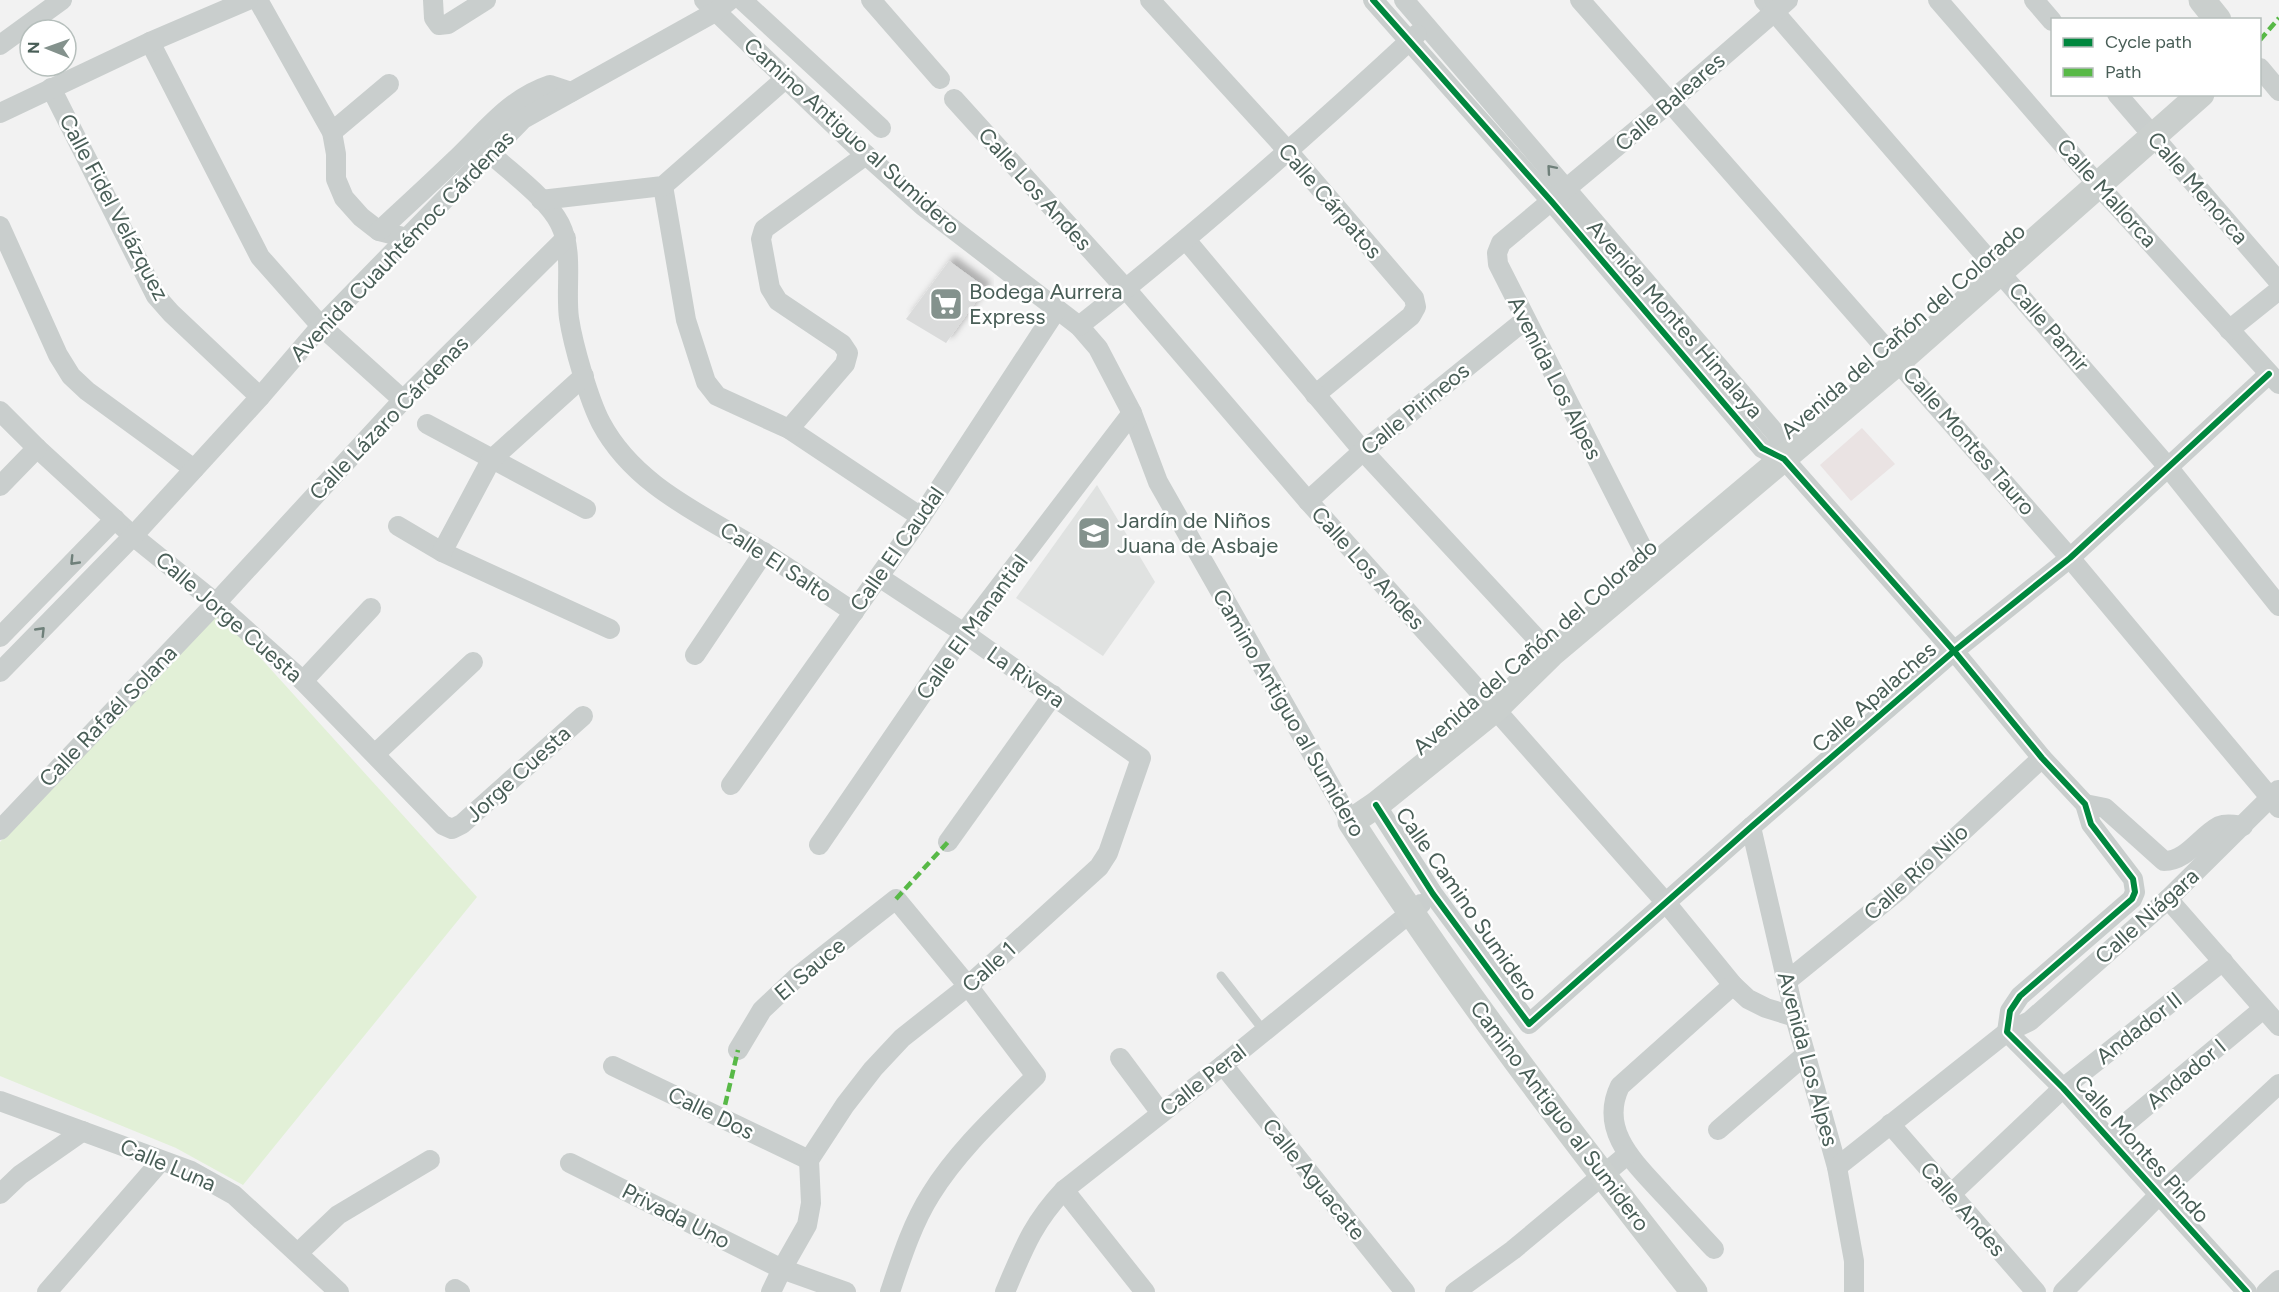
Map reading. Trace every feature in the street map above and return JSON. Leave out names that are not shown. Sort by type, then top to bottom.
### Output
[{"type":"main road","points":[[2202,0],[2216,18]]},
{"type":"main road","name":"Avenida del Cañón del Colorado","points":[[1350,822],[1376,805],[1495,709],[1551,654],[1899,361],[2199,96]]},
{"type":"main road","name":"Camino Antiguo al Sumidero","points":[[1350,822],[1409,914],[1602,1176],[1694,1292]]},
{"type":"street","points":[[0,45],[62,0]]},
{"type":"street","points":[[0,113],[150,42],[248,0]]},
{"type":"street","points":[[258,0],[332,132],[336,154],[336,180],[344,198],[361,218],[379,231],[407,238]]},
{"type":"street","points":[[434,0],[434,18],[439,25],[448,24],[486,0]]},
{"type":"street","points":[[742,0],[881,128]]},
{"type":"street","points":[[871,0],[940,79]]},
{"type":"street","name":"Calle Cárpatos","points":[[1150,0],[1288,151],[1414,298],[1416,307],[1411,316],[1315,394]]},
{"type":"street","name":"Avenida Montes Himalaya","points":[[1373,0],[1552,202],[1762,448],[1784,459],[1954,651],[2042,758],[2085,804],[2091,824],[2133,879]]},
{"type":"street","name":"Avenida Montes Himalaya","points":[[1404,0],[1778,436],[1784,459]]},
{"type":"street","name":"Calle Montes Tauro","points":[[1580,0],[1899,361],[2276,798]]},
{"type":"street","name":"Calle Mallorca","points":[[1938,0],[2098,185],[2274,379]]},
{"type":"street","points":[[2034,0],[2051,20]]},
{"type":"street","name":"Camino Antiguo al Sumidero","points":[[716,4],[785,79],[866,155],[923,206],[1079,326],[1098,348],[1132,413],[1158,482],[1350,822]]},
{"type":"street","name":"Avenida Cuauhtémoc Cárdenas","points":[[0,672],[133,536],[260,397],[321,326],[523,119],[716,4]]},
{"type":"street","name":"Calle Baleares","points":[[1552,202],[1669,103],[1776,4]]},
{"type":"street","name":"Calle Pamir","points":[[1776,4],[2168,467],[2279,606]]},
{"type":"street","points":[[1079,326],[1186,240],[1426,25]]},
{"type":"street","points":[[150,42],[261,257],[321,326],[403,400]]},
{"type":"street","points":[[2261,70],[2279,91]]},
{"type":"street","points":[[541,200],[663,186],[785,79]]},
{"type":"street","points":[[332,132],[389,84]]},
{"type":"street","points":[[379,231],[516,100],[550,84],[571,92]]},
{"type":"street","name":"Calle Fidel Velázquez","points":[[51,88],[156,296],[260,397]]},
{"type":"street","name":"Calle Menorca","points":[[2119,96],[2279,282]]},
{"type":"street","name":"Calle Los Andes","points":[[954,99],[1126,289],[1308,501],[1667,904],[1733,985],[1748,999],[1766,1008],[1795,1017]]},
{"type":"street","points":[[490,153],[541,200],[559,222],[566,238]]},
{"type":"street","points":[[789,429],[846,364],[848,353],[842,344],[778,301],[770,288],[760,239],[764,229],[866,155]]},
{"type":"street","points":[[663,186],[686,320],[706,382],[717,396],[789,429],[921,517]]},
{"type":"street","name":"Avenida Los Alpes","points":[[1552,202],[1501,243],[1497,253],[1498,264],[1653,569]]},
{"type":"street","points":[[1,229],[58,355],[71,376],[87,392],[194,469]]},
{"type":"street","name":"Calle El Salto","points":[[566,238],[569,319],[584,376],[601,422],[623,456],[655,487],[764,552],[854,612]]},
{"type":"street","name":"Calle Lázaro Cárdenas","points":[[216,603],[403,400],[566,238]]},
{"type":"street","points":[[1186,240],[1363,451],[1551,654]]},
{"type":"street","points":[[2229,330],[2279,290]]},
{"type":"street","name":"Calle El Caudal","points":[[731,785],[921,517],[1057,309]]},
{"type":"street","name":"Calle Pirineos","points":[[1308,501],[1363,451],[1525,320]]},
{"type":"street","points":[[442,552],[491,460],[584,376]]},
{"type":"street","name":"Calle Apalaches","points":[[1529,1024],[1667,904],[1750,827],[1954,651],[2070,558],[2168,467],[2274,379]]},
{"type":"street","name":"Calle Jorge Cuesta","points":[[0,411],[133,536],[216,603],[303,681],[443,825],[452,828]]},
{"type":"street","name":"Calle El Manantial","points":[[819,845],[964,633],[1132,413]]},
{"type":"street","points":[[427,424],[586,510]]},
{"type":"street","points":[[0,486],[37,448]]},
{"type":"street","points":[[0,637],[115,519]]},
{"type":"street","points":[[398,526],[442,552],[610,629]]},
{"type":"street","points":[[695,655],[764,552]]},
{"type":"street","name":"La Rivera","points":[[879,578],[964,633],[1141,758]]},
{"type":"street","name":"Calle Rafaél Solana","points":[[0,830],[216,603]]},
{"type":"street","points":[[303,681],[371,608]]},
{"type":"street","points":[[375,754],[473,662]]},
{"type":"street","points":[[948,842],[1053,695]]},
{"type":"street","name":"Jorge Cuesta","points":[[452,828],[462,824],[583,716]]},
{"type":"street","name":"Calle 1","points":[[809,1160],[845,1104],[902,1038],[968,986],[1100,867],[1108,853],[1141,758]]},
{"type":"street","name":"Calle Río Nilo","points":[[1787,981],[1898,891],[2042,758]]},
{"type":"street","name":"Calle Niágara","points":[[1837,1167],[2007,1032],[2030,1021],[2168,899],[2243,826],[2276,798]]},
{"type":"street","name":"Avenida Montes Himalaya","points":[[2085,804],[2105,808],[2164,861],[2179,858],[2219,826],[2229,824],[2243,826]]},
{"type":"street","name":"Calle Camino Sumidero","points":[[1376,805],[1432,894],[1529,1024]]},
{"type":"street","name":"Avenida Los Alpes","points":[[1750,827],[1795,1017],[1837,1167],[1854,1261],[1854,1292]]},
{"type":"street","name":"Calle Niágara","points":[[2007,1032],[2010,1011],[2020,996],[2132,899],[2135,892],[2133,879]]},
{"type":"street","name":"Calle Peral","points":[[1005,1292],[1030,1233],[1045,1210],[1064,1190],[1223,1065],[1432,894]]},
{"type":"street","name":"El Sauce","points":[[738,1050],[762,1010],[798,976],[896,899],[968,986]]},
{"type":"street","points":[[2168,899],[2279,1026]]},
{"type":"street","name":"Andador II","points":[[1950,1195],[2063,1088],[2223,961]]},
{"type":"street","points":[[1714,1249],[1627,1155],[1615,1127],[1614,1099],[1620,1086],[1733,985]]},
{"type":"street","points":[[890,1292],[910,1235],[930,1195],[952,1163],[1036,1076],[968,986]]},
{"type":"street","name":"Andador I","points":[[2108,1138],[2264,1009]]},
{"type":"street","name":"Calle Montes Pindo","points":[[2007,1032],[2063,1088],[2247,1292]]},
{"type":"street","points":[[1718,1130],[1805,1055]]},
{"type":"street","points":[[1120,1058],[1161,1113]]},
{"type":"street","name":"Calle Aguacate","points":[[1223,1065],[1405,1292]]},
{"type":"street","name":"Calle Dos","points":[[613,1066],[809,1160]]},
{"type":"street","points":[[2062,1292],[2159,1195],[2279,1084]]},
{"type":"street","name":"Calle Luna","points":[[0,1101],[191,1171],[234,1195],[339,1292]]},
{"type":"street","name":"Calle Andes","points":[[1890,1125],[2036,1292]]},
{"type":"street","points":[[0,1194],[20,1175],[83,1131]]},
{"type":"street","points":[[1455,1292],[1513,1250],[1627,1155]]},
{"type":"street","points":[[298,1253],[338,1215],[430,1160]]},
{"type":"street","points":[[771,1292],[807,1225],[811,1203],[809,1160]]},
{"type":"street","points":[[46,1292],[161,1161]]},
{"type":"street","name":"Privada Uno","points":[[570,1162],[782,1269],[846,1292]]},
{"type":"street","points":[[1064,1190],[1145,1292]]},
{"type":"street","points":[[2266,1292],[2279,1280]]},
{"type":"lane","points":[[1221,976],[1264,1032]]},
{"type":"shaded area","points":[[1862,428],[1895,464],[1851,501],[1820,465]]},
{"type":"shaded area","name":"Jardín de Niños Juana de Asbaje","points":[[1097,485],[1155,582],[1103,656],[1016,598]]},
{"type":"green space","points":[[217,610],[477,897],[243,1185],[176,1148],[0,1076],[0,842]]},
{"type":"building","name":"Bodega Aurrera Express","points":[[949,261],[986,288],[946,343],[906,319]]},
{"type":"marked path","points":[[2261,39],[2279,18]]},
{"type":"marked path","points":[[896,899],[948,842]]},
{"type":"marked path","points":[[722,1118],[738,1050]]},
{"type":"cycle path","points":[[1373,0],[1552,202],[1762,448],[1784,459],[1954,651],[2042,758],[2085,804],[2091,824],[2133,879],[2135,892],[2132,899],[2020,996],[2010,1011],[2007,1032],[2063,1088],[2247,1292]]},
{"type":"cycle path","points":[[1376,805],[1433,894],[1529,1024],[1954,651],[2070,558],[2269,374]]},
{"type":"place","name":"Bodega Aurrera Express","points":[[946,304]]},
{"type":"place","name":"Jardín de Niños Juana de Asbaje","points":[[1094,533]]}]
